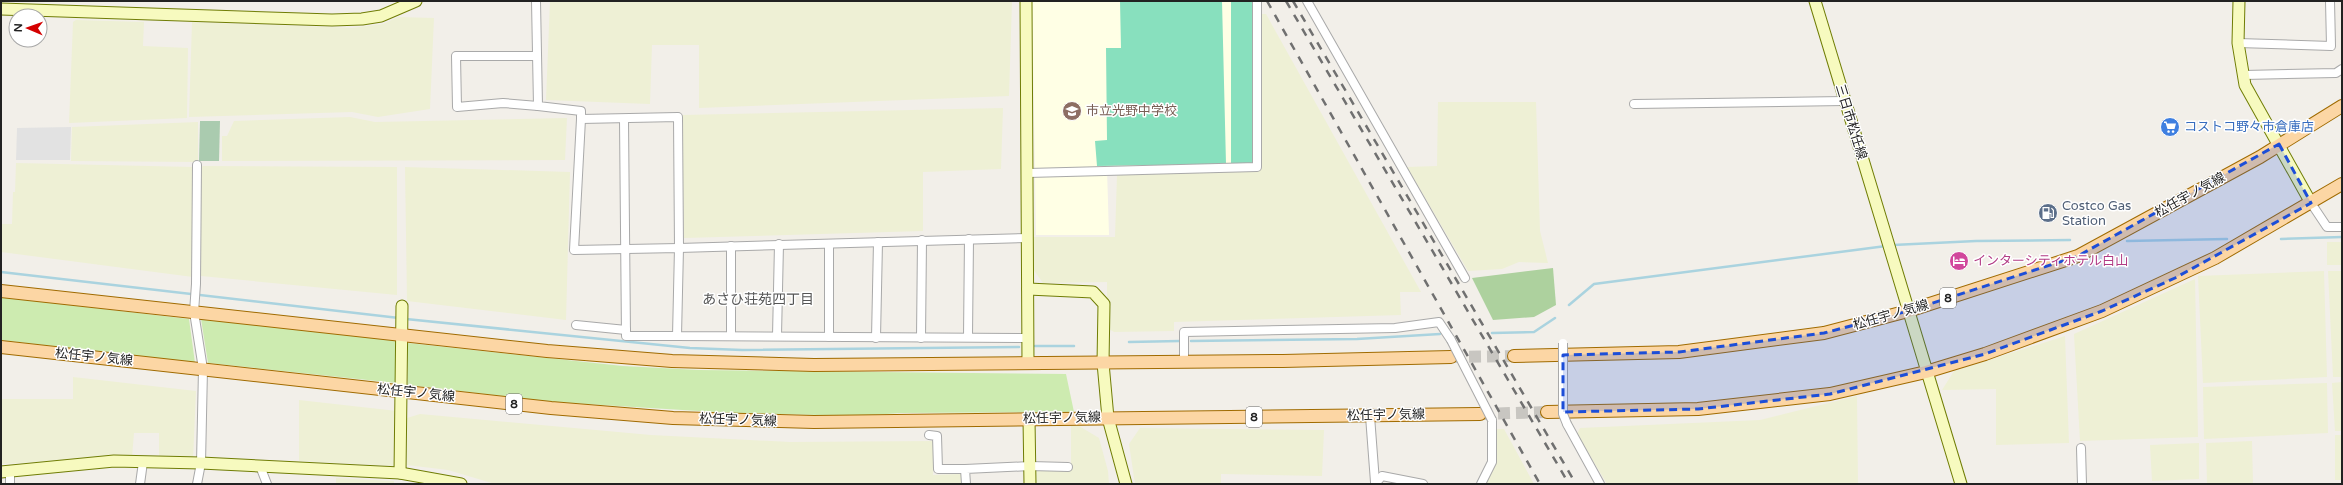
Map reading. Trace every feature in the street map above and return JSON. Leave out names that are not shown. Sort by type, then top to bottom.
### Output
[{"type":"main road","name":"松任宇ノ気線","points":[[1514,356],[1679,352],[1824,333],[1908,311],[2078,256],[2260,157],[2342,106]]},
{"type":"main road","points":[[1547,412],[1698,409],[1830,394],[1926,372],[1985,354],[2102,311],[2216,258],[2342,184]]},
{"type":"main road","points":[[1,291],[194,312],[403,329],[548,351],[672,361],[814,365],[1184,362],[1451,357]]},
{"type":"main road","name":"松任宇ノ気線","points":[[1,347],[552,408],[724,420],[814,422],[1480,414]]},
{"type":"street","points":[[1,9],[332,20],[362,19],[381,16],[416,1]]},
{"type":"street","points":[[536,1],[538,106]]},
{"type":"street","points":[[1026,1],[1028,363]]},
{"type":"street","points":[[1028,173],[1257,167],[1257,1]]},
{"type":"street","points":[[1307,1],[1465,278]]},
{"type":"street","name":"三日市松任線","points":[[1814,1],[1961,484]]},
{"type":"street","points":[[2239,1],[2238,43],[2245,85],[2311,203],[2327,228],[2342,227]]},
{"type":"street","points":[[2238,43],[2331,46],[2330,1]]},
{"type":"street","points":[[536,56],[456,56],[457,107],[503,103],[581,111],[574,250],[1028,238]]},
{"type":"street","points":[[2244,75],[2336,73],[2342,69]]},
{"type":"street","points":[[1634,104],[1844,101]]},
{"type":"street","points":[[581,119],[624,120],[678,117],[678,336]]},
{"type":"street","points":[[624,120],[626,336],[1029,338]]},
{"type":"street","points":[[197,165],[196,287],[194,312],[203,369],[201,463],[198,484]]},
{"type":"street","points":[[968,337],[969,239]]},
{"type":"street","points":[[921,338],[922,240]]},
{"type":"street","points":[[876,338],[878,242]]},
{"type":"street","points":[[777,336],[779,244]]},
{"type":"street","points":[[829,244],[829,337]]},
{"type":"street","points":[[731,246],[731,336]]},
{"type":"street","points":[[1028,289],[1093,292],[1104,304],[1103,363],[1108,418],[1126,484]]},
{"type":"street","points":[[400,473],[403,329],[402,309]]},
{"type":"street","points":[[1184,362],[1184,332],[1388,328],[1439,322],[1452,340],[1492,420],[1492,462],[1481,484]]},
{"type":"street","points":[[576,325],[626,330]]},
{"type":"street","points":[[1563,342],[1563,414],[1600,484]]},
{"type":"street","points":[[1370,416],[1375,483]]},
{"type":"street","points":[[1029,419],[1030,484]]},
{"type":"street","points":[[928,436],[937,436],[938,469],[1030,466],[1068,468]]},
{"type":"street","points":[[2081,448],[2082,484]]},
{"type":"street","points":[[10,484],[5,472],[114,461],[201,463],[400,473],[462,484]]},
{"type":"street","points":[[140,484],[144,462]]},
{"type":"street","points":[[260,466],[268,484]]},
{"type":"street","points":[[966,469],[966,484]]},
{"type":"street","points":[[1375,483],[1382,476],[1423,484]]},
{"type":"highlighted area","points":[[2279,144],[2311,203],[2175,278],[2102,311],[1985,354],[1830,394],[1698,409],[1563,412],[1563,355],[1679,352],[1824,333],[1908,311],[2078,256]]},
{"type":"shaded area","points":[[550,1],[1012,1],[1009,96],[699,108],[699,45],[652,45],[650,104],[546,100]]},
{"type":"shaded area","points":[[1032,1],[1253,1],[1253,163],[1107,169],[1109,235],[1036,235]]},
{"type":"shaded area","points":[[1260,14],[1266,14],[1421,292],[1400,292],[1401,315],[1174,322],[1174,331],[1114,332],[1107,328],[1107,282],[1043,283],[1033,269],[1033,237],[1115,237],[1117,175],[1260,171]]},
{"type":"shaded area","points":[[398,17],[434,18],[430,109],[378,117],[352,112],[189,117],[192,22],[352,28],[383,24]]},
{"type":"shaded area","points":[[76,20],[144,22],[143,46],[188,48],[187,118],[69,123],[73,22]]},
{"type":"shaded area","points":[[1438,102],[1536,102],[1540,231],[1548,263],[1519,262],[1502,269],[1468,271],[1407,167],[1437,166]]},
{"type":"shaded area","points":[[1003,108],[1001,169],[923,172],[923,231],[684,238],[682,115]]},
{"type":"shaded area","points":[[350,117],[375,122],[567,118],[565,160],[222,161],[222,136],[227,136],[234,121]]},
{"type":"shaded area","points":[[200,121],[220,121],[219,161],[199,161]]},
{"type":"shaded area","points":[[198,122],[198,162],[71,161],[72,127]]},
{"type":"shaded area","points":[[71,127],[70,160],[16,160],[17,128]]},
{"type":"shaded area","points":[[16,163],[193,167],[193,277],[1,252],[1,224],[12,224]]},
{"type":"shaded area","points":[[203,166],[397,167],[397,295],[201,276],[200,168]]},
{"type":"shaded area","points":[[405,167],[570,172],[566,320],[407,301]]},
{"type":"shaded area","points":[[2327,242],[2342,242],[2342,265],[2327,265]]},
{"type":"shaded area","points":[[2324,271],[2327,377],[2203,383],[2198,276]]},
{"type":"shaded area","points":[[2328,271],[2342,271],[2342,377],[2333,377]]},
{"type":"shaded area","points":[[2195,279],[2198,437],[2080,441],[2074,334]]},
{"type":"shaded area","points":[[2065,336],[2069,443],[1996,445],[1996,389],[1942,390],[1954,371]]},
{"type":"shaded area","points":[[73,377],[196,391],[193,460],[159,457],[159,433],[134,433],[132,457],[1,464],[1,399],[73,399]]},
{"type":"shaded area","points":[[2342,382],[2342,431],[2335,431],[2332,383]]},
{"type":"shaded area","points":[[2327,383],[2328,433],[2204,439],[2203,387]]},
{"type":"shaded area","points":[[1857,396],[1858,484],[1607,484],[1577,434],[1580,428],[1760,420]]},
{"type":"shaded area","points":[[299,400],[397,411],[395,466],[299,461]]},
{"type":"shaded area","points":[[420,414],[651,435],[790,442],[935,441],[933,475],[962,474],[962,484],[495,484],[448,470],[407,465],[407,418]]},
{"type":"shaded area","points":[[1071,426],[1079,426],[1099,438],[1108,471],[1109,484],[1031,484],[1031,469],[1071,469]]},
{"type":"shaded area","points":[[1140,428],[1324,430],[1322,476],[1221,474],[1221,484],[1135,484],[1129,444]]},
{"type":"shaded area","points":[[1497,429],[1504,429],[1534,484],[1486,484],[1494,464]]},
{"type":"shaded area","points":[[2335,435],[2342,435],[2342,480],[2335,480]]},
{"type":"shaded area","points":[[2252,441],[2253,484],[2207,484],[2206,443]]},
{"type":"shaded area","points":[[2199,443],[2199,479],[2152,481],[2150,445]]},
{"type":"shaded area","points":[[336,478],[394,481],[394,484],[336,484]]},
{"type":"green space","points":[[1120,1],[1222,1],[1226,164],[1097,166],[1095,141],[1107,140],[1106,48],[1121,48]]},
{"type":"green space","points":[[1231,1],[1254,1],[1255,160],[1252,165],[1231,165]]},
{"type":"green space","points":[[1553,268],[1556,305],[1534,317],[1493,320],[1472,278]]},
{"type":"green space","points":[[1,297],[189,319],[195,363],[1,340]]},
{"type":"green space","points":[[201,319],[396,340],[396,383],[208,363]]},
{"type":"green space","points":[[408,343],[623,366],[699,370],[1066,374],[1074,412],[900,413],[860,416],[731,413],[553,402],[408,385]]},
{"type":"waterway","points":[[2281,239],[2342,237]]},
{"type":"waterway","points":[[2127,241],[2227,239]]},
{"type":"waterway","points":[[1893,245],[1976,241],[2070,240]]},
{"type":"waterway","points":[[1569,305],[1594,284],[1886,246]]},
{"type":"waterway","points":[[1,272],[399,318]]},
{"type":"waterway","points":[[1492,333],[1534,332],[1555,318]]},
{"type":"waterway","points":[[406,319],[690,348],[742,350],[1019,347]]},
{"type":"waterway","points":[[1191,341],[1357,339],[1440,334]]},
{"type":"waterway","points":[[1129,342],[1180,341]]},
{"type":"waterway","points":[[1035,346],[1074,346]]},
{"type":"tunnel","points":[[1451,357],[1514,356]]},
{"type":"tunnel","points":[[1480,414],[1547,412]]},
{"type":"railway","points":[[1267,1],[1540,484]]},
{"type":"railway","points":[[1286,1],[1569,484]]},
{"type":"railway","points":[[1293,1],[1576,484]]},
{"type":"place","name":"市立光野中学校","points":[[1072,111]]},
{"type":"place","name":"コストコ野々市倉庫店","points":[[2170,127]]},
{"type":"place","name":"Costco Gas Station","points":[[2048,213]]},
{"type":"place","name":"インターシティホテル白山","points":[[1959,261]]},
{"type":"district","name":"あさひ荘苑四丁目","points":[[758,299]]}]
